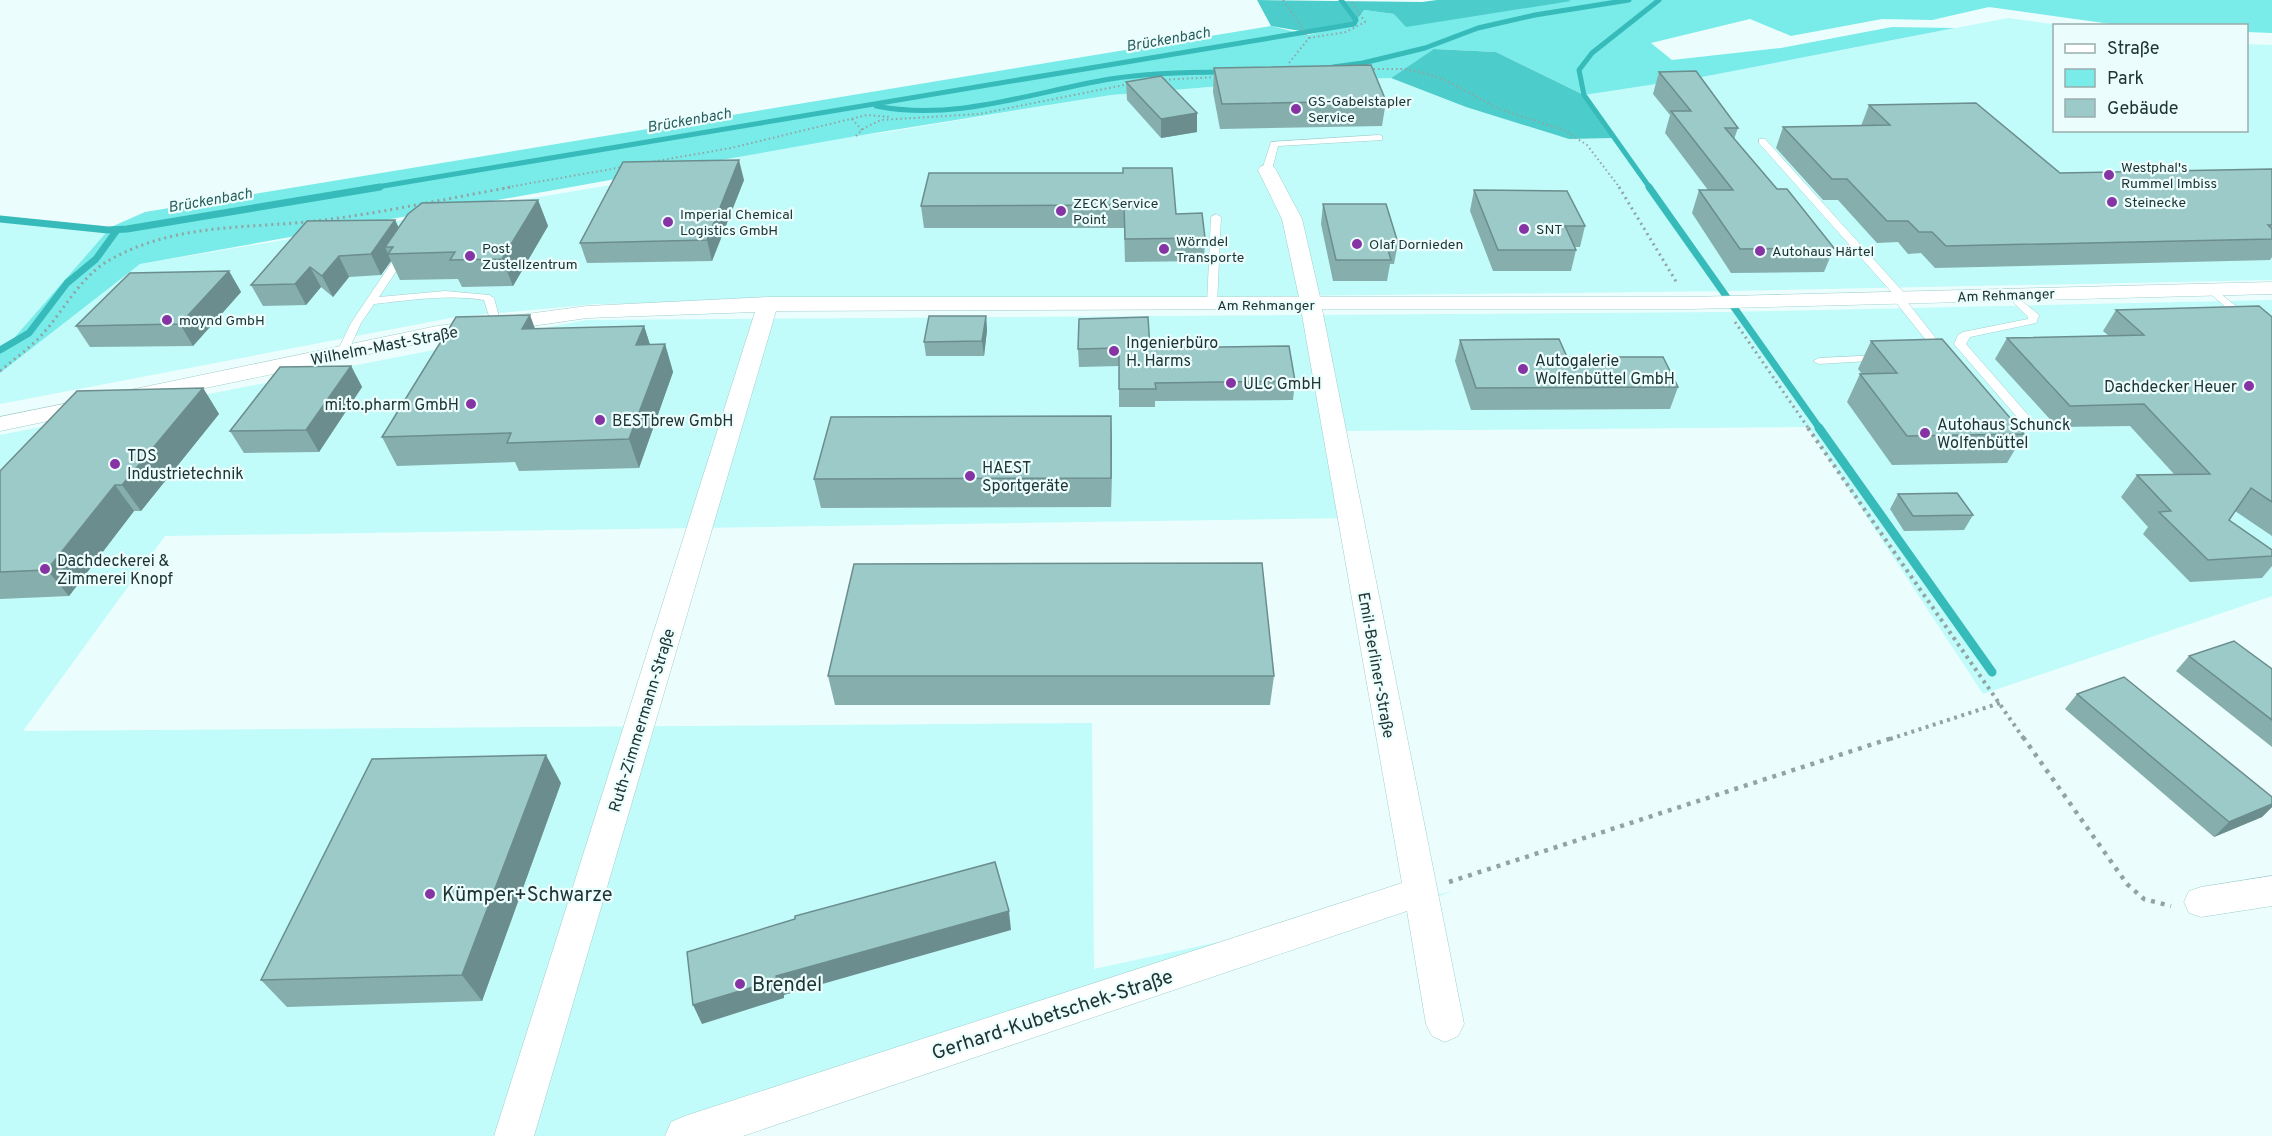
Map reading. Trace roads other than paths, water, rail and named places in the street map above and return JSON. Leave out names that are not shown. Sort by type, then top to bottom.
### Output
[{"type":"street","name":"Emil-Berliner-Straße","points":[[1267,170],[1292,219],[1311,305],[1445,1024]]},
{"type":"street","name":"Am Rehmanger","points":[[810,303],[1311,305],[1690,303],[2272,288]]},
{"type":"street","name":"Ruth-Zimmermann-Straße","points":[[514,1136],[768,303]]},
{"type":"street","name":"Wilhelm-Mast-Straße","points":[[0,424],[437,333],[496,324],[587,312],[810,303]]},
{"type":"street","points":[[0,446],[26,418]]},
{"type":"street","points":[[2202,902],[2272,891]]},
{"type":"street","name":"Gerhard-Kubetschek-Straße","points":[[685,1136],[1419,892]]},
{"type":"lane","points":[[1267,170],[1274,144],[1378,138]]},
{"type":"lane","points":[[1762,141],[1900,298],[1943,355],[1932,356]]},
{"type":"lane","points":[[1212,304],[1216,217]]},
{"type":"lane","points":[[343,352],[356,323],[412,240]]},
{"type":"lane","points":[[2211,289],[2272,341]]},
{"type":"lane","points":[[371,301],[450,294],[476,295],[489,298],[496,324]]},
{"type":"lane","points":[[2011,295],[2034,316],[2032,321],[1967,334],[1962,337],[1960,344],[2032,427]]},
{"type":"lane","points":[[1818,361],[1898,357]]},
{"type":"waterway","name":"Brückenbach","points":[[371,188],[1354,24],[1356,20],[1341,0]]},
{"type":"waterway","points":[[1333,67],[1363,63],[1425,48],[1478,28],[1535,15],[1629,0]]},
{"type":"waterway","points":[[1650,188],[1584,95],[1579,70],[1592,53],[1659,0]]},
{"type":"waterway","points":[[876,106],[906,110],[965,108],[1124,77],[1167,73],[1224,72]]},
{"type":"waterway","name":"Brückenbach","points":[[0,219],[108,230],[127,229],[380,187]]},
{"type":"waterway","points":[[1649,187],[1820,429]]},
{"type":"waterway","points":[[0,350],[29,333],[67,283],[96,259],[117,230]]},
{"type":"waterway","points":[[1819,428],[1992,672]]},
{"type":"place","name":"GS-Gabelstapler Service","points":[[1296,109]]},
{"type":"place","name":"Westphal's Rummel Imbiss","points":[[2109,175]]},
{"type":"place","name":"Steinecke","points":[[2112,202]]},
{"type":"place","name":"ZECK Service Point","points":[[1061,211]]},
{"type":"place","name":"Imperial Chemical Logistics GmbH","points":[[668,222]]},
{"type":"place","name":"SNT","points":[[1524,229]]},
{"type":"place","name":"Olaf Dornieden","points":[[1357,244]]},
{"type":"place","name":"Wörndel Transporte","points":[[1164,249]]},
{"type":"place","name":"Autohaus Härtel","points":[[1760,251]]},
{"type":"place","name":"Post Zustellzentrum","points":[[470,256]]},
{"type":"place","name":"moynd GmbH","points":[[167,320]]},
{"type":"place","name":"Ingenierbüro H. Harms","points":[[1114,351]]},
{"type":"place","name":"Autogalerie Wolfenbüttel GmbH","points":[[1523,369]]},
{"type":"place","name":"ULC GmbH","points":[[1231,383]]},
{"type":"place","name":"Dachdecker Heuer","points":[[2249,386]]},
{"type":"place","name":"mi.to.pharm GmbH","points":[[471,404]]},
{"type":"place","name":"BESTbrew GmbH","points":[[600,420]]},
{"type":"place","name":"Autohaus Schunck Wolfenbüttel","points":[[1925,433]]},
{"type":"place","name":"TDS Industrietechnik","points":[[115,464]]},
{"type":"place","name":"HAEST Sportgeräte","points":[[970,476]]},
{"type":"place","name":"Dachdeckerei & Zimmerei Knopf","points":[[45,569]]},
{"type":"place","name":"Kümper+Schwarze","points":[[430,894]]},
{"type":"place","name":"Brendel","points":[[740,984]]}]
